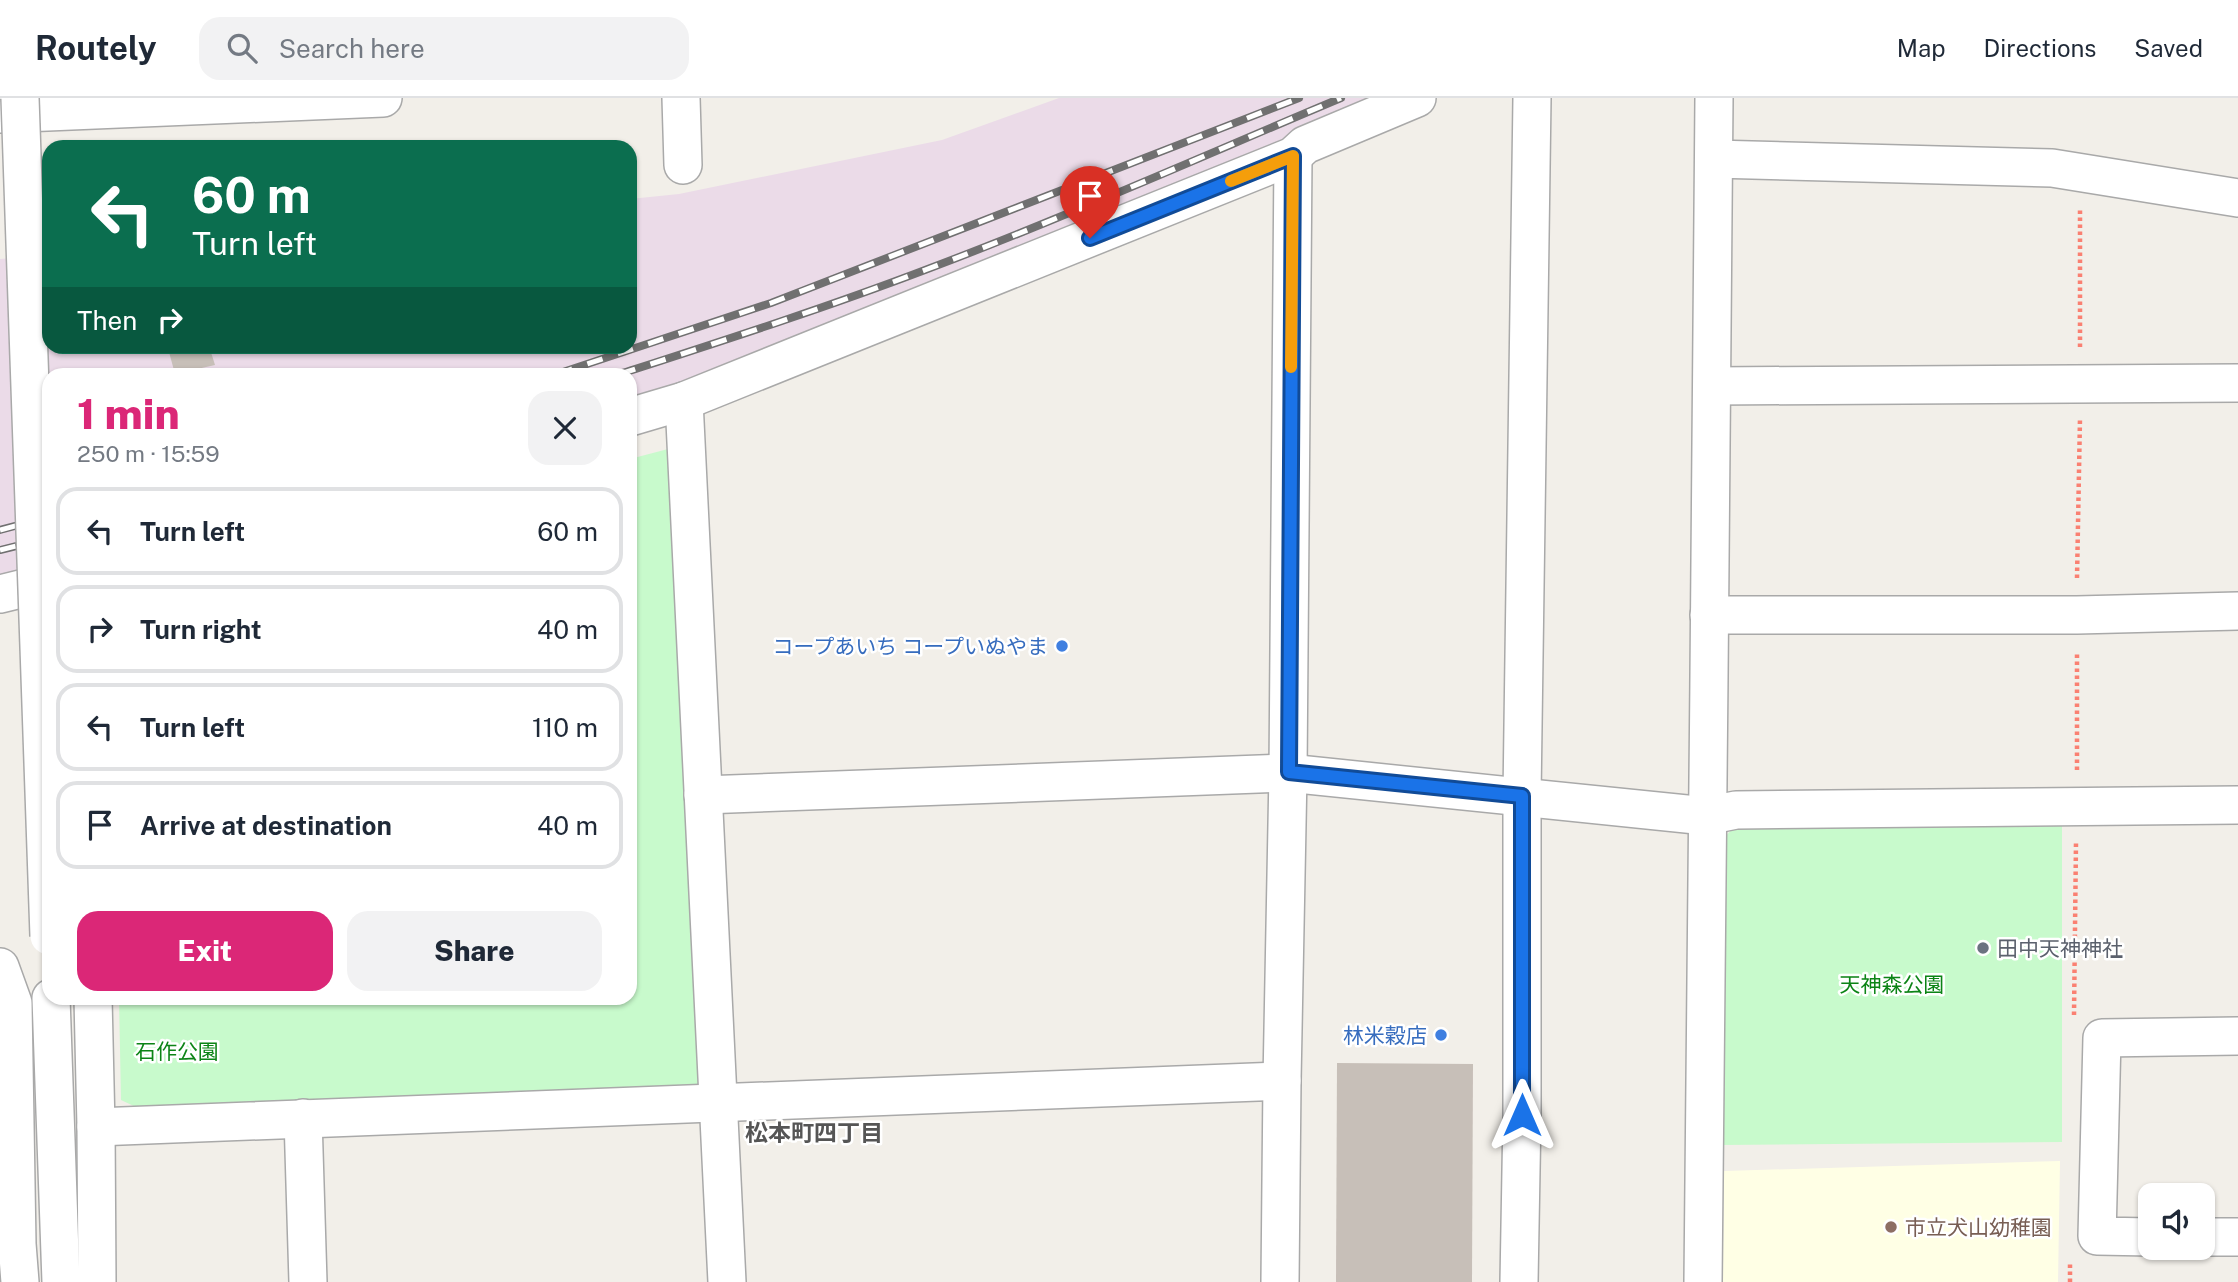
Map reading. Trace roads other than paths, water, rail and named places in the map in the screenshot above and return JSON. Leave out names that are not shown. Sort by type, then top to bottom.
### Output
[{"type":"street","points":[[20,98],[42,734]]},
{"type":"street","points":[[0,114],[74,104],[383,98]]},
{"type":"street","points":[[681,98],[683,165]]},
{"type":"street","points":[[637,415],[684,401],[1293,156],[1306,145],[1417,98]]},
{"type":"street","points":[[1519,1282],[1522,796],[1532,98]]},
{"type":"street","points":[[1703,1282],[1714,98]]},
{"type":"street","points":[[1280,1282],[1289,772],[1293,156]]},
{"type":"street","points":[[1714,159],[2052,168],[2238,198]]},
{"type":"street","points":[[1713,386],[2238,383]]},
{"type":"street","points":[[684,401],[727,1282]]},
{"type":"street","points":[[0,594],[42,584]]},
{"type":"street","points":[[1709,615],[2077,615],[2238,611]]},
{"type":"street","points":[[703,795],[1289,772],[1706,816],[1736,810],[2238,805]]},
{"type":"street","points":[[0,967],[13,1003],[9,1244],[20,1282]]},
{"type":"street","points":[[51,1005],[61,1282]]},
{"type":"street","points":[[93,1005],[97,1282]]},
{"type":"street","points":[[2138,1237],[2097,1236],[2102,1038],[2238,1036]]},
{"type":"street","points":[[96,1127],[1282,1081]]},
{"type":"street","points":[[303,1118],[308,1282]]},
{"type":"street","points":[[2215,1237],[2238,1237]]},
{"type":"railway","points":[[637,347],[771,303],[1299,98]]},
{"type":"railway","points":[[637,368],[811,311],[978,250],[1341,98]]},
{"type":"railway","points":[[575,368],[617,354]]},
{"type":"railway","points":[[0,530],[42,519]]},
{"type":"railway","points":[[0,550],[42,540]]},
{"type":"place","name":"コープあいち コープいぬやま","points":[[1062,646]]},
{"type":"place","name":"田中天神神社","points":[[1983,948]]},
{"type":"place","name":"林米穀店","points":[[1441,1035]]},
{"type":"place","name":"市立犬山幼稚園","points":[[1891,1227]]},
{"type":"district","name":"松本町四丁目","points":[[814,1132]]},
{"type":"park label","name":"天神森公園","points":[[1892,984]]},
{"type":"park label","name":"石作公園","points":[[177,1051]]}]
